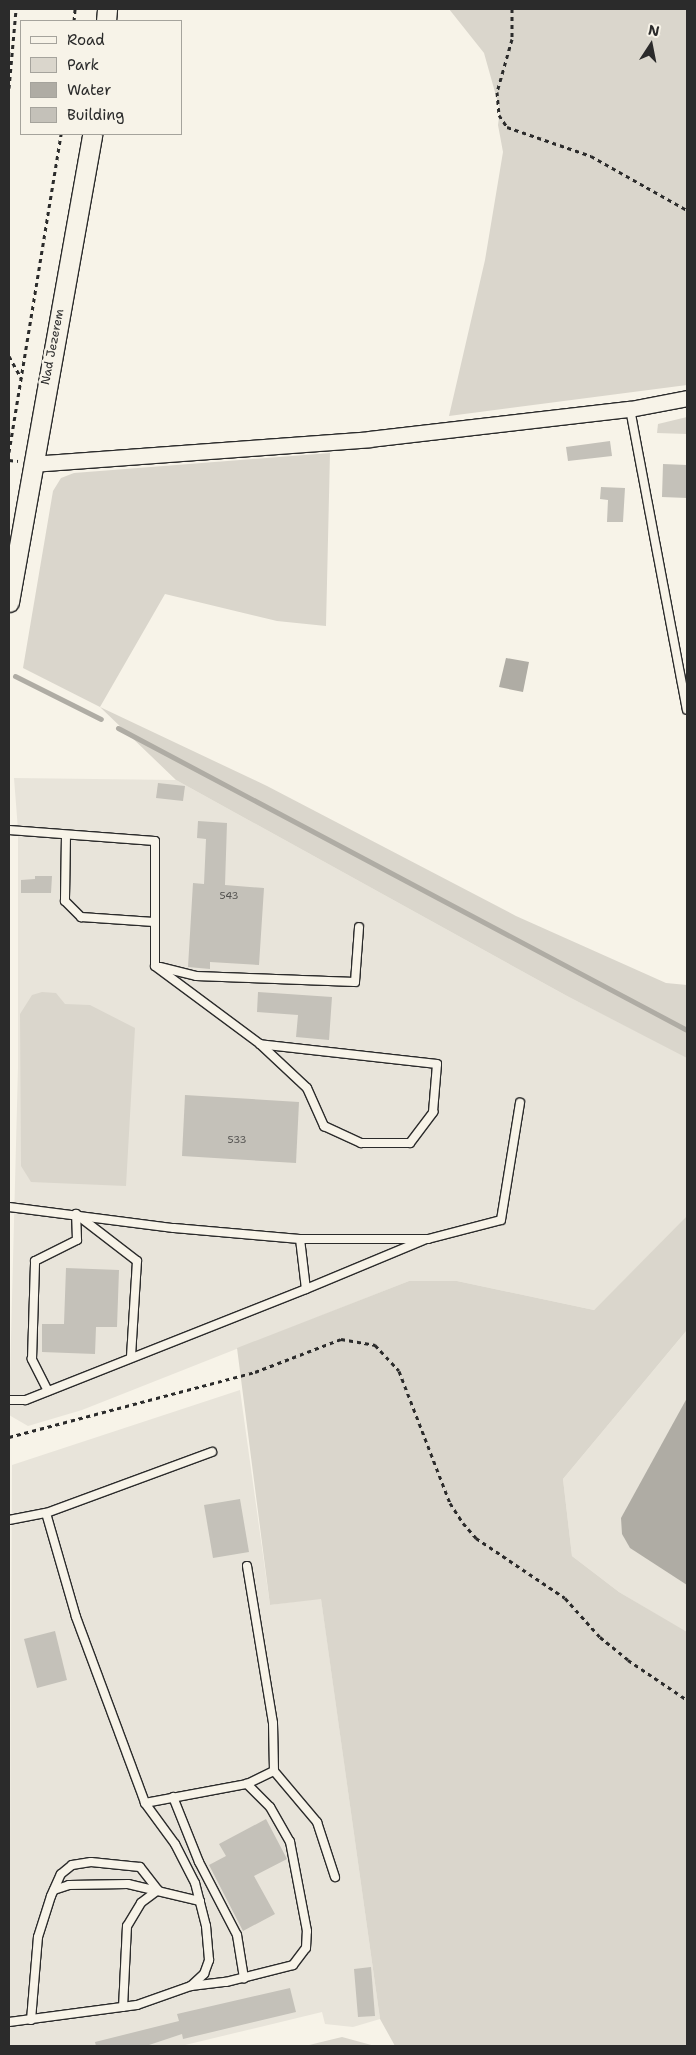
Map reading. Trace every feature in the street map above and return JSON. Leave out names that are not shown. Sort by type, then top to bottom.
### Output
[{"type":"street","name":"Nad Jezerem","points":[[9,602],[12,560],[32,464],[92,135]]},
{"type":"street","points":[[32,464],[369,439],[630,409],[687,398]]},
{"type":"lane","points":[[630,409],[687,710]]},
{"type":"lane","points":[[9,830],[66,836],[155,841],[155,966]]},
{"type":"lane","points":[[66,836],[65,902],[80,917],[154,922]]},
{"type":"lane","points":[[155,966],[196,976],[355,982],[359,927]]},
{"type":"lane","points":[[155,966],[260,1044],[307,1088],[324,1126],[361,1143],[410,1143],[433,1112],[436,1064],[260,1044]]},
{"type":"lane","points":[[9,1400],[25,1400],[428,1239],[501,1220],[520,1103]]},
{"type":"lane","points":[[9,1206],[174,1228],[300,1238],[428,1239]]},
{"type":"lane","points":[[76,1214],[137,1261],[131,1357]]},
{"type":"lane","points":[[48,1391],[32,1359],[35,1262],[77,1240],[76,1214]]},
{"type":"lane","points":[[300,1238],[306,1288]]},
{"type":"lane","points":[[9,1520],[46,1514],[212,1452]]},
{"type":"lane","points":[[46,1514],[76,1617],[145,1802],[175,1844],[200,1901],[209,1960],[204,1974],[191,1986]]},
{"type":"lane","points":[[247,1566],[273,1723],[274,1771],[317,1822],[335,1877]]},
{"type":"lane","points":[[145,1802],[247,1784],[274,1771]]},
{"type":"lane","points":[[9,2022],[123,2007],[191,1986],[244,1978],[293,1965],[306,1948],[307,1931],[290,1842],[270,1807],[247,1784]]},
{"type":"lane","points":[[173,1797],[237,1935],[244,1978]]},
{"type":"lane","points":[[30,2020],[38,1937],[61,1874],[72,1865],[91,1862],[140,1867],[158,1890]]},
{"type":"lane","points":[[54,1890],[94,1884],[158,1890],[200,1901]]},
{"type":"lane","points":[[123,2007],[127,1926],[141,1903],[158,1890]]},
{"type":"path","points":[[9,88],[16,9]]},
{"type":"path","points":[[512,9],[512,40],[498,92],[499,115],[507,127],[591,156],[687,210]]},
{"type":"path","points":[[9,452],[61,135]]},
{"type":"path","points":[[9,356],[22,379]]},
{"type":"path","points":[[9,1437],[225,1380],[341,1340],[375,1345],[399,1371],[450,1503],[476,1538],[565,1598],[600,1637],[628,1660],[687,1700]]},
{"type":"shaded area","points":[[14,778],[176,780],[567,996],[687,1057],[687,1217],[594,1310],[457,1281],[409,1281],[82,1410],[28,1426],[9,1415],[18,1067],[18,830]]},
{"type":"shaded area","points":[[687,1330],[687,1633],[619,1592],[572,1556],[563,1479]]},
{"type":"shaded area","points":[[240,1390],[270,1605],[321,1598],[380,2019],[353,2027],[325,2024],[322,2012],[181,2046],[9,2046],[12,1465]]},
{"type":"green space","points":[[449,9],[687,9],[687,385],[449,416],[485,260],[503,152],[498,125],[500,110],[484,53]]},
{"type":"green space","points":[[687,417],[687,434],[657,433],[658,424]]},
{"type":"green space","points":[[330,453],[326,626],[277,621],[165,594],[100,707],[23,668],[53,491],[61,478],[74,473]]},
{"type":"green space","points":[[100,707],[267,786],[516,916],[666,983],[687,985],[687,1058],[567,996],[176,780]]},
{"type":"green space","points":[[42,992],[56,993],[65,1004],[90,1005],[135,1028],[126,1186],[31,1182],[21,1166],[20,1014],[32,995]]},
{"type":"green space","points":[[687,1216],[687,1330],[563,1479],[572,1556],[619,1592],[687,1632],[687,2046],[395,2046],[380,2019],[321,1599],[270,1605],[237,1348],[409,1281],[457,1281],[594,1310]]},
{"type":"green space","points":[[342,2037],[375,2046],[305,2046]]},
{"type":"water","points":[[506,658],[529,662],[523,692],[499,687]]},
{"type":"water","points":[[687,1398],[687,1585],[630,1548],[622,1534],[621,1518]]},
{"type":"building","points":[[610,441],[612,456],[568,461],[566,447]]},
{"type":"building","points":[[663,464],[687,465],[687,498],[662,497]]},
{"type":"building","points":[[601,487],[625,488],[623,522],[607,522],[608,500],[600,499]]},
{"type":"building","points":[[158,783],[185,786],[183,801],[156,798]]},
{"type":"building","points":[[198,821],[227,823],[225,885],[264,888],[259,965],[210,962],[210,969],[188,967],[193,883],[204,884],[206,839],[197,838]]},
{"type":"building","points":[[35,876],[52,876],[51,893],[21,893],[21,880],[35,879]]},
{"type":"building","points":[[258,992],[332,997],[329,1040],[296,1037],[298,1015],[257,1012]]},
{"type":"building","points":[[185,1095],[299,1102],[296,1163],[182,1156]]},
{"type":"building","points":[[66,1268],[119,1270],[117,1327],[96,1327],[95,1354],[42,1352],[42,1324],[64,1324]]},
{"type":"building","points":[[240,1499],[249,1552],[213,1558],[204,1505]]},
{"type":"building","points":[[55,1631],[67,1680],[37,1688],[24,1639]]},
{"type":"building","points":[[266,1819],[287,1859],[254,1876],[275,1914],[243,1931],[209,1865],[226,1856],[219,1844]]},
{"type":"building","points":[[371,1967],[375,2016],[358,2017],[354,1969]]},
{"type":"building","points":[[290,1988],[296,2012],[183,2039],[182,2034],[146,2046],[96,2046],[95,2042],[179,2021],[177,2014]]},
{"type":"waterway","points":[[15,676],[101,719]]},
{"type":"waterway","points":[[118,728],[687,1030]]}]
